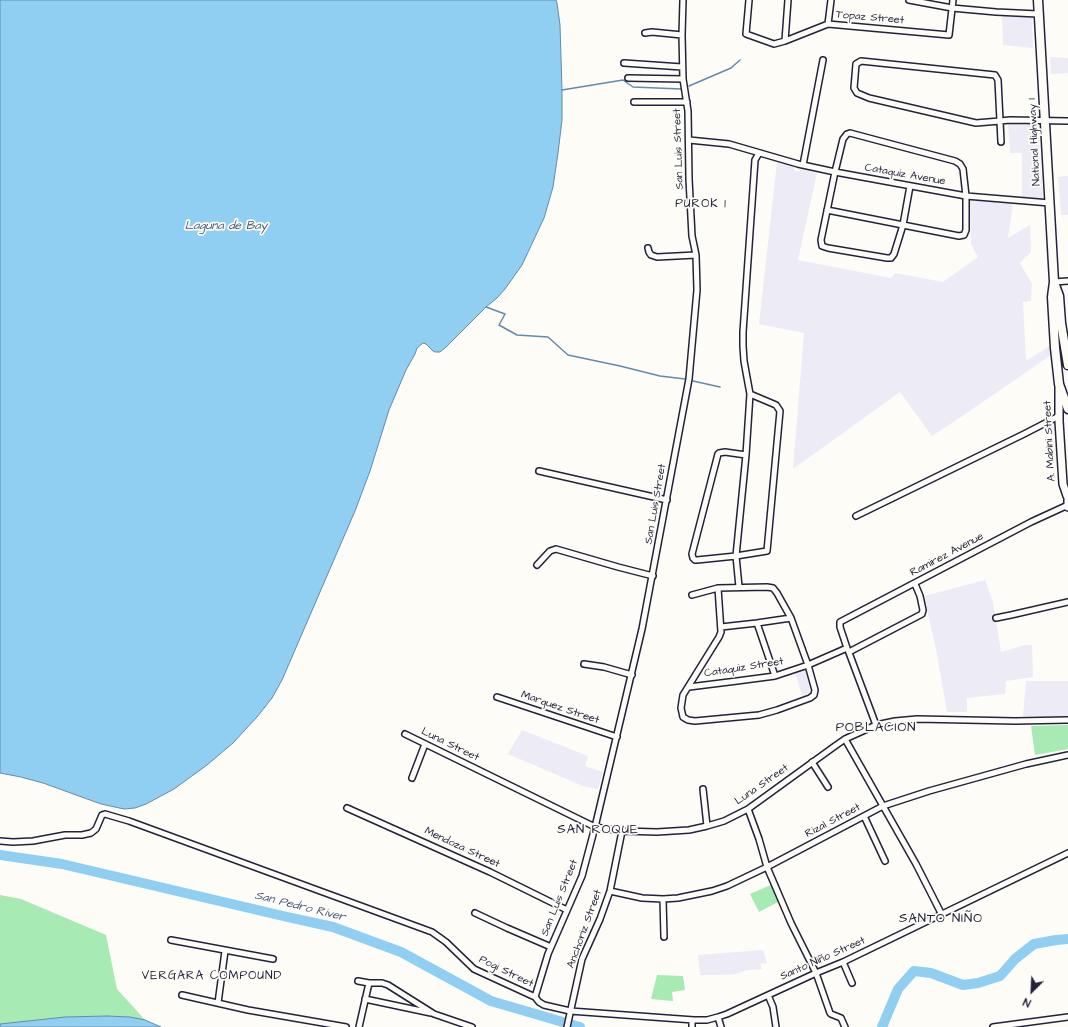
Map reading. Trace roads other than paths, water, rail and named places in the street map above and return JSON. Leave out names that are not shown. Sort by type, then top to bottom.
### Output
[{"type":"highway","name":"National Highway 1","points":[[1038,0],[1054,282],[1052,297],[1056,367],[1059,384],[1068,409]]},
{"type":"highway","name":"National Highway 1","points":[[1054,282],[1059,296],[1061,323],[1068,365]]},
{"type":"main road","name":"A. Mabini Street","points":[[1059,384],[1059,416],[1063,484],[1068,494],[1068,506]]},
{"type":"street","name":"San Luis Street","points":[[535,997],[548,954],[582,876],[595,827],[642,629],[689,379],[697,290],[696,255],[692,236],[689,179],[688,111],[682,67],[683,0]]},
{"type":"street","name":"Topaz Street","points":[[749,0],[746,34],[774,44],[828,24],[949,35],[952,8]]},
{"type":"street","points":[[785,41],[788,0]]},
{"type":"street","points":[[828,24],[832,0]]},
{"type":"street","points":[[909,0],[952,8],[1038,14]]},
{"type":"street","points":[[952,8],[953,0]]},
{"type":"street","points":[[645,33],[652,32],[682,35]]},
{"type":"street","points":[[803,165],[823,60]]},
{"type":"street","points":[[1001,142],[1000,121],[998,80],[995,75],[861,61],[856,64],[854,88],[861,95],[876,100],[976,123],[1000,121],[1010,120],[1068,121]]},
{"type":"street","points":[[624,63],[682,67]]},
{"type":"street","points":[[628,78],[683,79]]},
{"type":"street","points":[[634,102],[687,102]]},
{"type":"street","points":[[827,210],[903,225],[962,236],[964,235],[966,230],[966,196],[963,169],[957,162],[853,134],[846,134],[843,139],[835,172],[827,210],[821,240],[822,246],[892,258],[903,225],[910,186]]},
{"type":"street","name":"Cataquiz Avenue","points":[[689,140],[729,144],[803,165],[966,196],[1050,203]]},
{"type":"street","points":[[739,587],[736,556],[746,455],[750,394],[744,361],[743,332],[755,160],[759,153]]},
{"type":"street","points":[[648,248],[650,255],[656,257],[696,255]]},
{"type":"street","points":[[1054,282],[1068,281]]},
{"type":"street","points":[[746,455],[725,452],[719,452],[718,454],[692,554],[693,558],[697,560],[766,551],[781,414],[780,409],[776,405],[750,394]]},
{"type":"street","points":[[856,516],[1059,416]]},
{"type":"street","points":[[539,471],[667,500]]},
{"type":"street","name":"Ramirez Avenue","points":[[848,650],[840,627],[840,622],[1031,522],[1068,506]]},
{"type":"street","points":[[537,565],[550,551],[556,550],[653,576]]},
{"type":"street","name":"Cataquiz Street","points":[[689,687],[775,676],[848,650],[920,616],[923,610],[920,596],[915,584]]},
{"type":"street","points":[[692,595],[718,588],[773,588],[791,618],[808,665],[815,690],[814,695],[810,698],[777,710],[759,715],[695,721],[688,720],[683,717],[681,708],[683,696],[719,637],[722,627],[718,588]]},
{"type":"street","points":[[996,618],[1068,602]]},
{"type":"street","points":[[722,627],[791,618]]},
{"type":"street","points":[[757,623],[775,676]]},
{"type":"street","points":[[848,650],[876,725]]},
{"type":"street","points":[[584,664],[632,675]]},
{"type":"street","name":"Marquez Street","points":[[497,697],[617,737]]},
{"type":"street","name":"Luna Street","points":[[405,734],[595,827],[622,831],[657,832],[688,830],[724,821],[748,809],[846,739],[876,725],[916,719],[1015,721],[1068,720]]},
{"type":"street","points":[[846,739],[916,864],[942,915]]},
{"type":"street","points":[[412,778],[425,744]]},
{"type":"street","name":"Rizal Street","points":[[610,891],[642,898],[663,899],[678,898],[712,891],[727,886],[767,867],[883,806],[929,791],[1026,764],[1068,755]]},
{"type":"street","points":[[812,762],[828,787]]},
{"type":"street","points":[[703,789],[707,826]]},
{"type":"street","name":"Mendoza Street","points":[[347,808],[490,872],[567,910]]},
{"type":"street","points":[[748,809],[767,867],[791,923],[816,973],[830,1013],[841,1018],[845,1027]]},
{"type":"street","name":"Pogi Street","points":[[0,841],[33,841],[60,836],[91,833],[96,829],[102,815],[104,814],[135,823],[432,932],[446,942],[474,969],[535,997],[544,1005],[570,1011]]},
{"type":"street","points":[[864,816],[885,861]]},
{"type":"street","name":"Anchoriz Street","points":[[567,1027],[582,959],[600,919],[610,891],[622,831]]},
{"type":"street","name":"Santo Niño Street","points":[[570,1011],[692,1020],[707,1020],[718,1017],[843,962],[1068,853]]},
{"type":"street","points":[[663,899],[664,936]]},
{"type":"street","points":[[475,913],[551,947]]},
{"type":"street","points":[[171,940],[273,959]]},
{"type":"street","points":[[218,1003],[226,951]]},
{"type":"street","points":[[843,962],[852,983]]},
{"type":"street","points":[[358,981],[388,985],[434,1014]]},
{"type":"street","points":[[359,1027],[369,983]]},
{"type":"street","points":[[182,995],[319,1024],[346,1027]]},
{"type":"street","points":[[768,995],[773,1007],[776,1027]]},
{"type":"street","points":[[365,999],[434,1014],[472,1027]]},
{"type":"street","points":[[718,1017],[721,1027]]},
{"type":"street","points":[[993,1027],[1068,1017]]},
{"type":"street","points":[[692,1020],[692,1027]]},
{"type":"water","name":"Laguna de Bay","points":[[0,0],[556,0],[557,3],[560,25],[562,90],[562,120],[558,153],[553,187],[544,218],[522,265],[497,298],[440,352],[433,351],[423,343],[417,348],[389,410],[370,471],[355,511],[282,680],[272,698],[233,743],[207,765],[174,789],[146,804],[135,808],[124,809],[101,804],[43,783],[0,773]]},
{"type":"water","points":[[65,1017],[130,1017],[145,1020],[161,1027],[0,1027],[0,1024]]},
{"type":"waterway","points":[[689,86],[731,68],[740,60]]},
{"type":"waterway","points":[[562,90],[623,80],[633,87],[681,89]]},
{"type":"waterway","points":[[486,307],[505,314],[499,325],[517,335],[548,337],[568,355],[660,376],[685,379]]},
{"type":"waterway","points":[[693,381],[720,387]]},
{"type":"waterway","name":"San Pedro River","points":[[0,855],[62,864],[333,927],[401,952],[491,1001],[580,1027]]},
{"type":"waterway","name":"San Pedro River","points":[[882,1027],[898,989],[914,971],[931,973],[963,985],[978,983],[1000,976],[1015,959],[1034,944],[1068,939]]},
{"type":"district","name":"PUROK 1","points":[[701,204]]},
{"type":"district","name":"POBLACION","points":[[876,728]]},
{"type":"district","name":"SAN ROQUE","points":[[598,830]]},
{"type":"district","name":"SANTO NIÑO","points":[[941,919]]},
{"type":"district","name":"VERGARA COMPOUND","points":[[212,976]]}]
